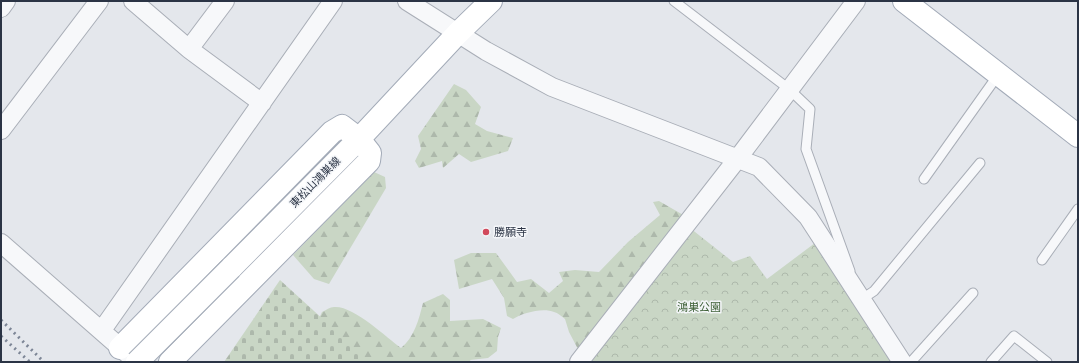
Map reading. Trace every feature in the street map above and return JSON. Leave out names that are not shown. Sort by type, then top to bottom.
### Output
[{"type":"main road","name":"東松山鴻巣線","points":[[136,362],[358,139],[458,33],[492,1]]},
{"type":"main road","points":[[904,1],[998,75],[1078,135]]},
{"type":"main road","points":[[120,348],[332,132],[342,126],[358,139],[370,153],[369,161],[170,362]]},
{"type":"street","points":[[1,8],[6,1]]},
{"type":"street","points":[[1,130],[99,1]]},
{"type":"street","points":[[132,1],[190,49],[262,103]]},
{"type":"street","points":[[190,49],[225,1]]},
{"type":"street","points":[[102,330],[333,1]]},
{"type":"street","points":[[407,1],[486,52],[552,87],[759,167],[808,216],[902,362]]},
{"type":"street","points":[[578,362],[738,158],[856,1]]},
{"type":"street","points":[[1,243],[102,330],[136,362]]},
{"type":"lane","points":[[674,1],[789,89],[810,109],[806,149],[850,269],[857,293],[874,291],[980,163]]},
{"type":"lane","points":[[924,179],[998,75]]},
{"type":"lane","points":[[1042,260],[1078,209]]},
{"type":"lane","points":[[911,362],[973,292]]},
{"type":"lane","points":[[991,362],[1014,336],[1047,362]]},
{"type":"green space","points":[[454,84],[466,90],[481,107],[475,124],[487,131],[513,138],[508,151],[471,162],[459,154],[443,168],[442,161],[419,168],[415,161],[421,149],[418,136]]},
{"type":"green space","points":[[374,172],[385,177],[386,188],[329,284],[314,279],[293,255]]},
{"type":"green space","points":[[659,201],[685,216],[579,351],[569,332],[565,319],[557,313],[539,310],[513,319],[507,316],[504,298],[492,279],[459,289],[454,260],[471,253],[496,253],[517,282],[531,279],[549,293],[563,281],[559,272],[575,270],[599,272],[628,242],[660,215],[653,202]]},
{"type":"green space","name":"鴻巣公園","points":[[690,228],[733,262],[750,256],[767,279],[815,243],[894,362],[583,362]]},
{"type":"green space","points":[[280,280],[370,362],[224,362]]},
{"type":"green space","points":[[443,294],[450,300],[450,321],[483,319],[501,328],[498,337],[497,351],[488,358],[470,360],[471,362],[355,362],[315,327],[322,312],[332,307],[342,308],[360,316],[401,348],[413,334],[423,303]]},
{"type":"railway","points":[[1,320],[44,362]]},
{"type":"railway","points":[[1,336],[30,362]]},
{"type":"place","name":"勝願寺","points":[[486,232]]}]
